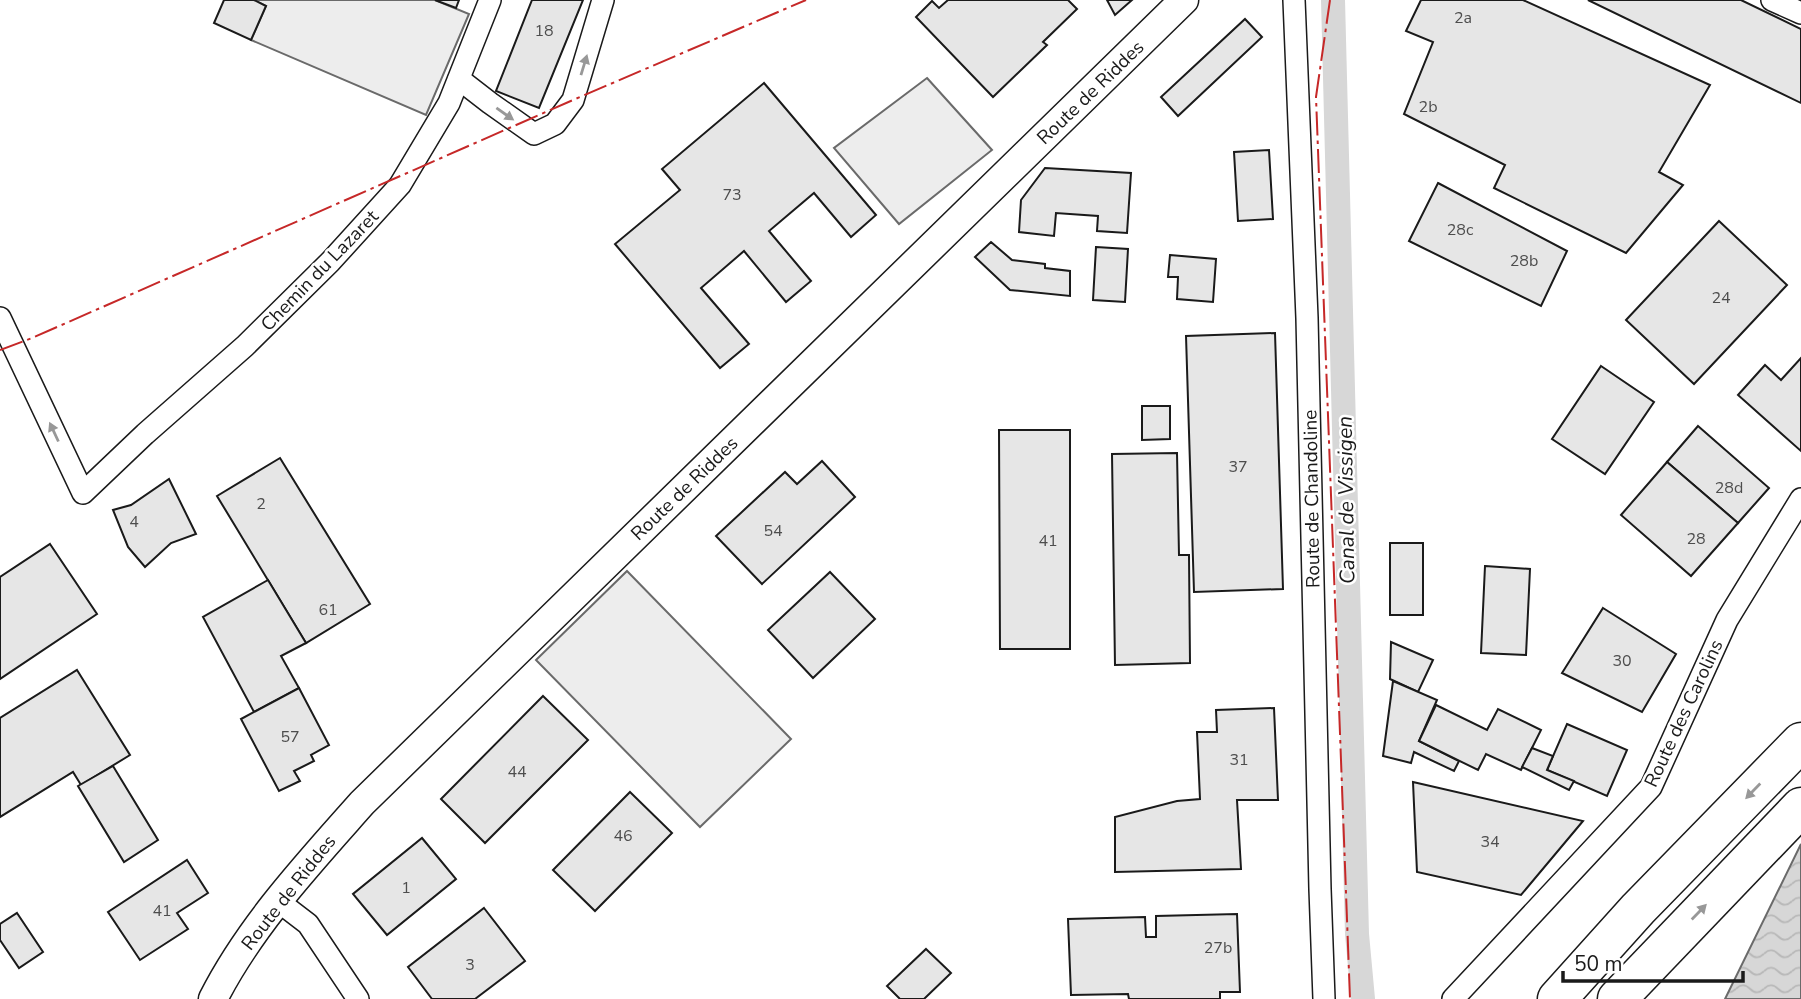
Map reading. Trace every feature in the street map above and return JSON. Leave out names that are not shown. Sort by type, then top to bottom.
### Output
[{"type":"highway","points":[[1557,999],[1638,909],[1801,743]]},
{"type":"highway","points":[[1617,999],[1801,807]]},
{"type":"street","name":"Chemin du Lazaret","points":[[0,318],[83,493],[245,346],[330,262],[400,185],[449,103],[491,0]]},
{"type":"street","points":[[459,79],[534,134],[555,124],[573,100],[603,0]]},
{"type":"street","name":"Route de Riddes","points":[[213,999],[227,971],[278,901],[362,803],[1184,0]]},
{"type":"street","name":"Route de Chandoline","points":[[1294,0],[1307,318],[1324,999]]},
{"type":"street","points":[[1772,0],[1801,13]]},
{"type":"street","name":"Route des Carolins","points":[[1453,999],[1651,787],[1727,620],[1801,499]]},
{"type":"street","points":[[278,901],[308,924],[358,999]]},
{"type":"shaded area","points":[[254,0],[435,0],[469,14],[426,115],[251,40],[266,6]]},
{"type":"shaded area","points":[[927,78],[992,150],[899,224],[834,148]]},
{"type":"shaded area","points":[[627,571],[791,739],[700,827],[536,660]]},
{"type":"water","points":[[1801,844],[1801,999],[1725,999]]},
{"type":"building","points":[[224,0],[254,0],[266,6],[251,40],[214,23]]},
{"type":"building","points":[[435,0],[459,0],[456,8]]},
{"type":"building","points":[[532,0],[583,0],[539,108],[496,91]]},
{"type":"building","points":[[948,0],[1068,0],[1077,9],[1043,42],[1047,45],[993,97],[916,17],[932,1],[939,8]]},
{"type":"building","points":[[1107,0],[1132,0],[1115,15]]},
{"type":"building","points":[[1421,0],[1523,0],[1710,85],[1659,172],[1683,185],[1626,253],[1494,188],[1505,165],[1404,114],[1433,42],[1406,31]]},
{"type":"building","points":[[1588,0],[1741,0],[1801,29],[1801,103]]},
{"type":"building","points":[[1245,19],[1262,37],[1178,116],[1161,97]]},
{"type":"building","points":[[764,83],[876,215],[851,237],[814,193],[769,231],[811,281],[786,302],[744,251],[701,288],[749,344],[720,368],[615,244],[680,190],[662,169]]},
{"type":"building","points":[[1269,150],[1273,219],[1238,221],[1234,152]]},
{"type":"building","points":[[1045,168],[1131,173],[1127,233],[1097,231],[1098,216],[1056,213],[1054,236],[1019,232],[1021,200]]},
{"type":"building","points":[[1438,183],[1567,251],[1541,306],[1409,241]]},
{"type":"building","points":[[1719,221],[1787,285],[1694,384],[1626,320]]},
{"type":"building","points":[[991,242],[1012,260],[1045,264],[1045,268],[1070,271],[1070,296],[1010,290],[975,257]]},
{"type":"building","points":[[1096,247],[1128,249],[1125,302],[1093,300]]},
{"type":"building","points":[[1170,255],[1216,259],[1213,302],[1177,299],[1178,277],[1168,277]]},
{"type":"building","points":[[1275,333],[1283,589],[1194,592],[1186,336]]},
{"type":"building","points":[[1801,358],[1801,451],[1738,395],[1765,365],[1781,380]]},
{"type":"building","points":[[1601,366],[1654,402],[1605,474],[1552,439]]},
{"type":"building","points":[[1142,406],[1170,406],[1170,439],[1142,440]]},
{"type":"building","points":[[1698,426],[1769,488],[1738,523],[1667,462]]},
{"type":"building","points":[[999,430],[1070,430],[1070,649],[1000,649]]},
{"type":"building","points":[[1177,453],[1179,555],[1189,555],[1190,663],[1115,665],[1112,454]]},
{"type":"building","points":[[280,458],[370,604],[306,643],[217,496]]},
{"type":"building","points":[[822,461],[855,497],[762,584],[716,536],[785,472],[797,484]]},
{"type":"building","points":[[1667,462],[1738,523],[1691,576],[1621,515]]},
{"type":"building","points":[[169,479],[196,534],[171,543],[145,567],[128,547],[113,510],[131,505]]},
{"type":"building","points":[[1390,543],[1423,543],[1423,615],[1390,615]]},
{"type":"building","points":[[50,544],[97,614],[0,679],[0,577]]},
{"type":"building","points":[[1485,566],[1530,569],[1526,655],[1481,653]]},
{"type":"building","points":[[830,572],[875,619],[813,678],[768,630]]},
{"type":"building","points":[[268,580],[306,643],[281,656],[299,688],[254,712],[203,617]]},
{"type":"building","points":[[1603,608],[1676,654],[1642,712],[1562,673]]},
{"type":"building","points":[[1391,642],[1433,660],[1418,692],[1390,679]]},
{"type":"building","points":[[77,670],[130,755],[81,785],[73,772],[0,817],[0,718]]},
{"type":"building","points":[[1393,681],[1437,700],[1419,741],[1459,761],[1454,771],[1414,752],[1411,763],[1383,756]]},
{"type":"building","points":[[299,688],[329,745],[311,755],[314,761],[294,771],[300,781],[279,791],[241,719]]},
{"type":"building","points":[[543,696],[588,740],[485,843],[441,799]]},
{"type":"building","points":[[1436,705],[1487,730],[1498,709],[1541,730],[1521,770],[1486,754],[1478,770],[1419,741]]},
{"type":"building","points":[[1274,708],[1278,800],[1237,800],[1241,869],[1115,872],[1115,817],[1177,801],[1200,799],[1197,732],[1217,732],[1216,710]]},
{"type":"building","points":[[1567,724],[1627,750],[1607,796],[1547,770]]},
{"type":"building","points":[[1532,748],[1553,756],[1547,770],[1574,781],[1569,790],[1522,767]]},
{"type":"building","points":[[113,766],[158,840],[124,862],[78,786]]},
{"type":"building","points":[[1413,782],[1583,821],[1521,895],[1417,872]]},
{"type":"building","points":[[630,792],[672,833],[595,911],[553,870]]},
{"type":"building","points":[[422,838],[456,879],[387,935],[353,894]]},
{"type":"building","points":[[187,860],[208,893],[177,913],[188,929],[140,960],[108,912]]},
{"type":"building","points":[[484,908],[525,961],[475,999],[432,999],[408,967]]},
{"type":"building","points":[[17,913],[43,952],[19,968],[0,940],[0,924]]},
{"type":"building","points":[[1237,914],[1240,992],[1220,992],[1220,999],[1129,999],[1128,994],[1071,995],[1068,919],[1145,917],[1146,937],[1156,937],[1156,916]]},
{"type":"building","points":[[926,949],[951,973],[924,999],[900,999],[887,986]]},
{"type":"waterway","name":"Canal de Vissigen","points":[[1333,0],[1357,934],[1363,999]]},
{"type":"power","points":[[0,350],[806,0]]},
{"type":"power","points":[[1330,0],[1316,97],[1350,999]]}]
